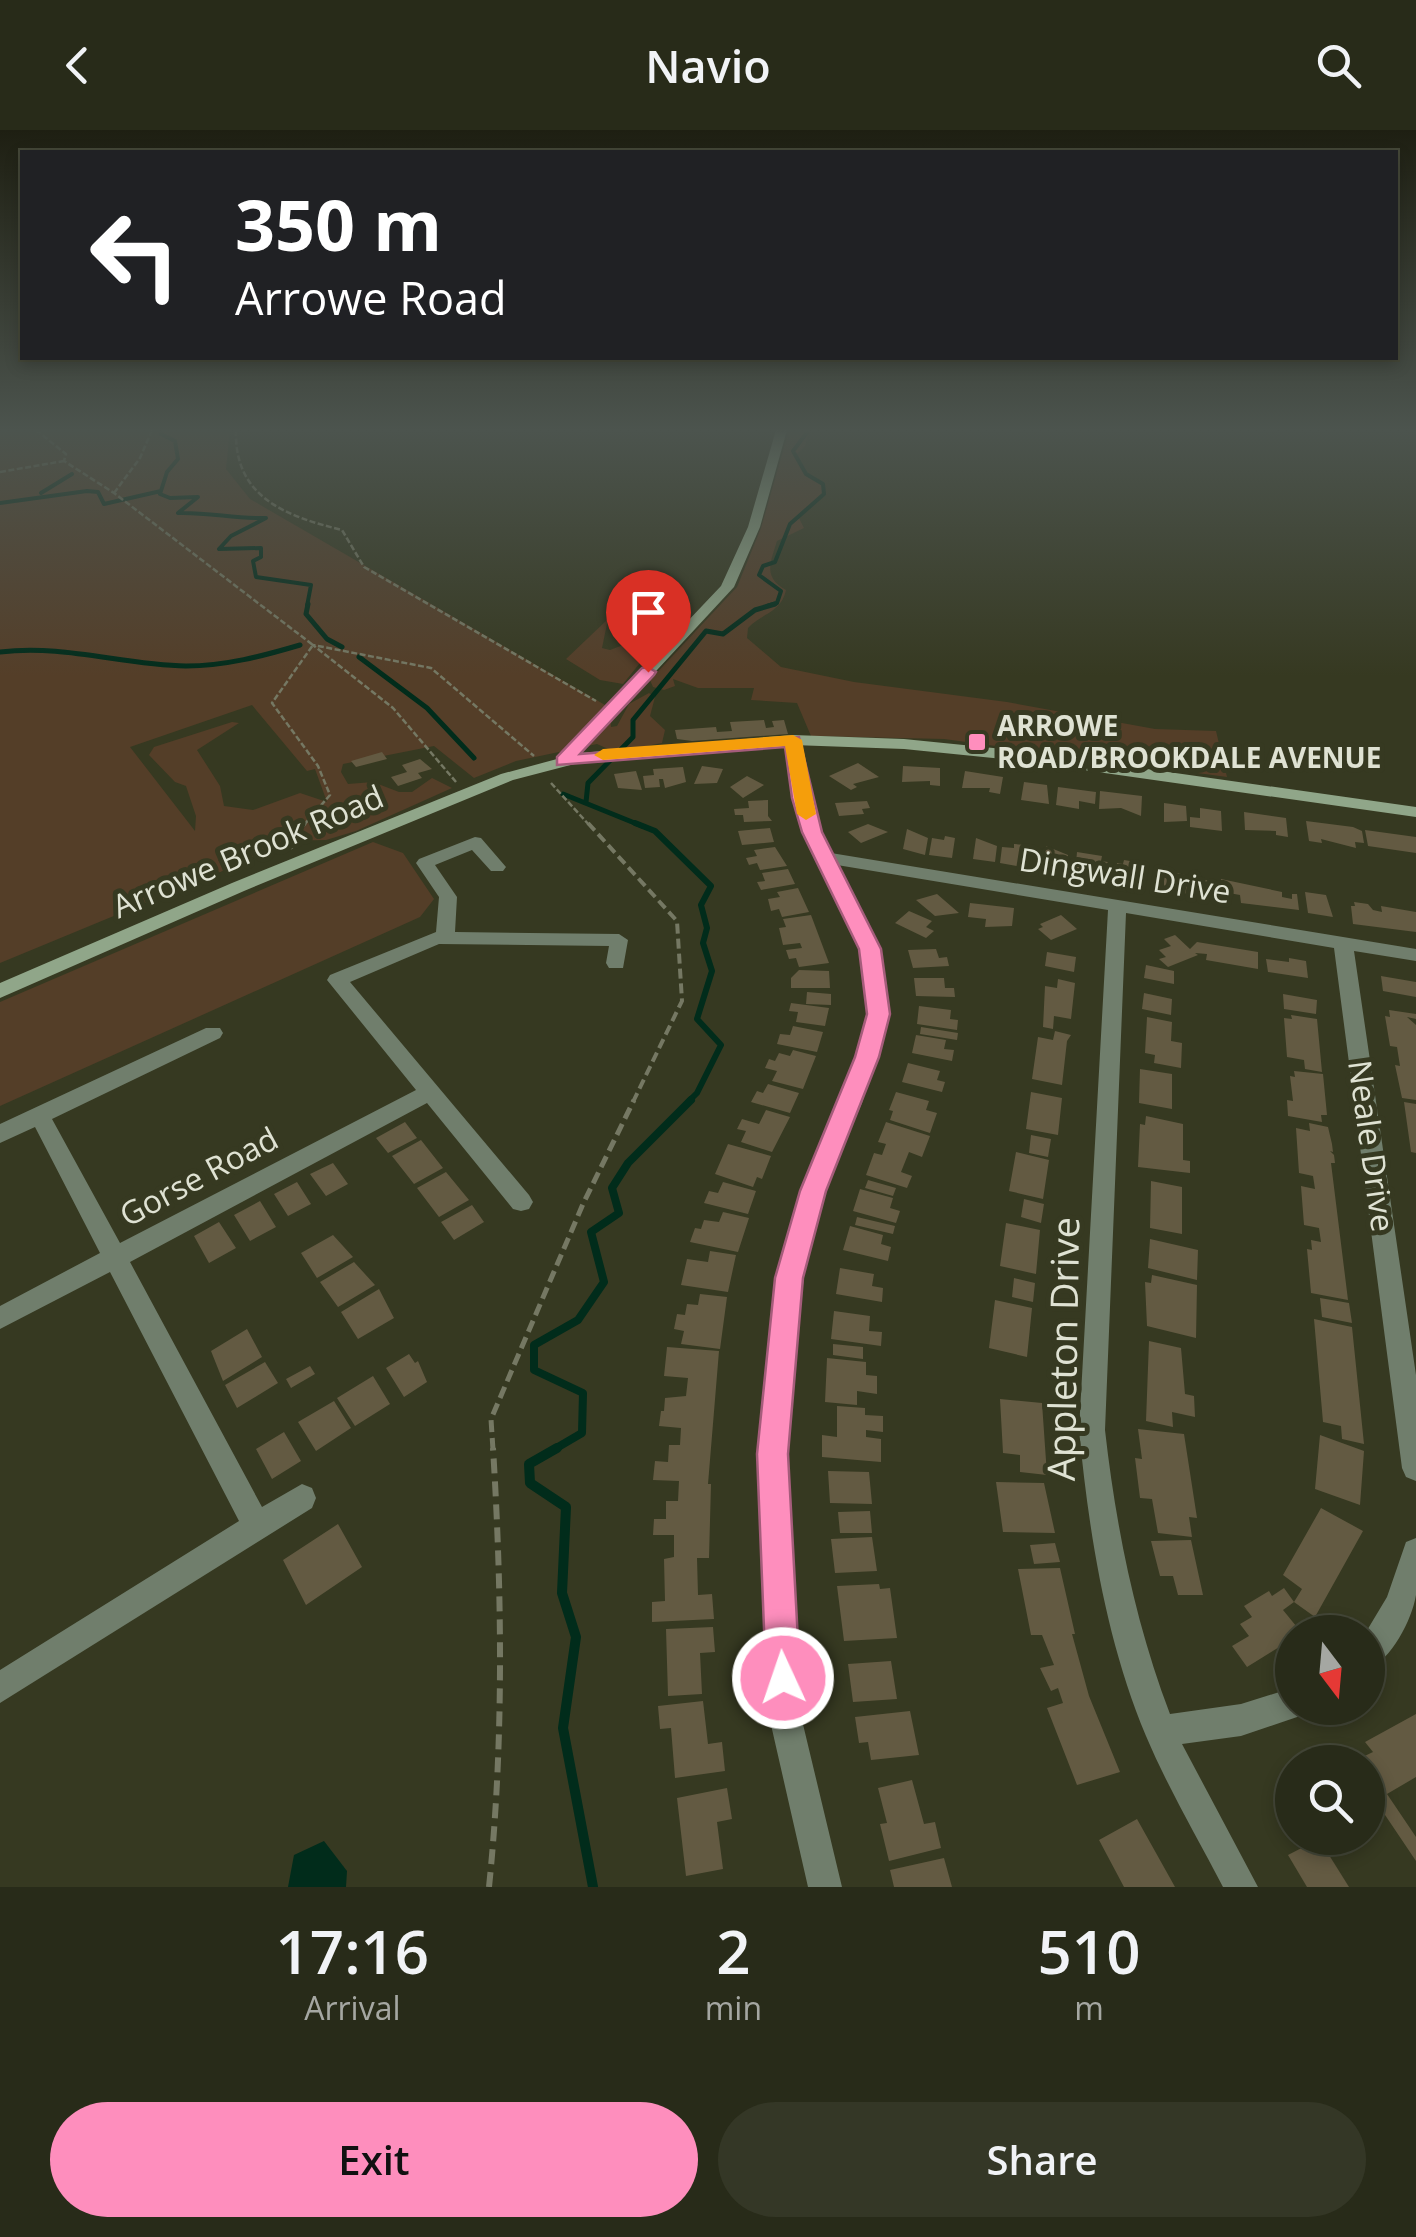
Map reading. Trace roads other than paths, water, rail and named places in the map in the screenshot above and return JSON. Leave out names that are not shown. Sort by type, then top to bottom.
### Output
[{"type":"street","points":[[554,763],[614,710],[727,587],[750,540],[758,512]]},
{"type":"street","points":[[793,740],[802,798],[824,857],[870,949],[878,1014],[857,1087],[813,1191],[796,1246],[775,1401],[772,1454],[785,1716],[824,1887]]},
{"type":"street","name":"Arrowe Brook Road","points":[[0,991],[520,772],[605,754],[793,740],[904,744],[1014,754],[1416,812]]},
{"type":"street","points":[[444,938],[448,897],[425,863],[475,842],[497,867]]},
{"type":"street","name":"Dingwall Drive","points":[[824,857],[1416,955]]},
{"type":"street","name":"Appleton Drive","points":[[1118,905],[1092,1430],[1109,1557],[1160,1730],[1241,1887]]},
{"type":"street","points":[[520,1202],[337,980],[424,942],[444,938],[619,940],[616,963]]},
{"type":"street","name":"Neale Drive","points":[[1343,943],[1416,1468]]},
{"type":"street","points":[[0,1134],[214,1034]]},
{"type":"street","name":"Gorse Road","points":[[0,1318],[428,1093]]},
{"type":"street","points":[[40,1116],[258,1526]]},
{"type":"street","points":[[0,1688],[302,1498]]},
{"type":"street","points":[[1385,1634],[1404,1594],[1416,1552]]},
{"type":"street","points":[[1160,1730],[1241,1720],[1275,1709]]},
{"type":"waterway","points":[[179,512],[266,518],[231,536],[219,549],[261,548],[261,557],[253,561],[256,577],[311,585],[307,606]]},
{"type":"waterway","points":[[767,606],[777,603],[781,591],[759,575],[763,566],[775,562],[790,524],[804,512]]},
{"type":"waterway","points":[[308,604],[306,614],[327,639],[342,647]]},
{"type":"waterway","points":[[586,802],[588,783],[633,737],[633,720],[706,631],[723,634],[755,610],[775,604]]},
{"type":"waterway","points":[[0,652],[47,651],[186,666],[244,660],[300,645]]},
{"type":"waterway","points":[[359,657],[427,708],[474,758]]},
{"type":"waterway","points":[[563,794],[642,826]]},
{"type":"waterway","points":[[635,823],[655,831],[711,886],[701,905],[707,928],[703,943],[712,971],[697,1019],[721,1045],[697,1093],[688,1102]]},
{"type":"waterway","points":[[553,1450],[582,1433],[583,1393],[534,1370],[534,1345],[578,1320],[604,1282],[591,1232],[619,1213],[612,1188],[628,1163],[691,1100]]},
{"type":"waterway","points":[[557,1448],[529,1464],[530,1483],[566,1507],[562,1593],[576,1637],[563,1728],[593,1887]]},
{"type":"place","name":"ARROWE ROAD/BROOKDALE AVENUE","points":[[977,742]]}]
